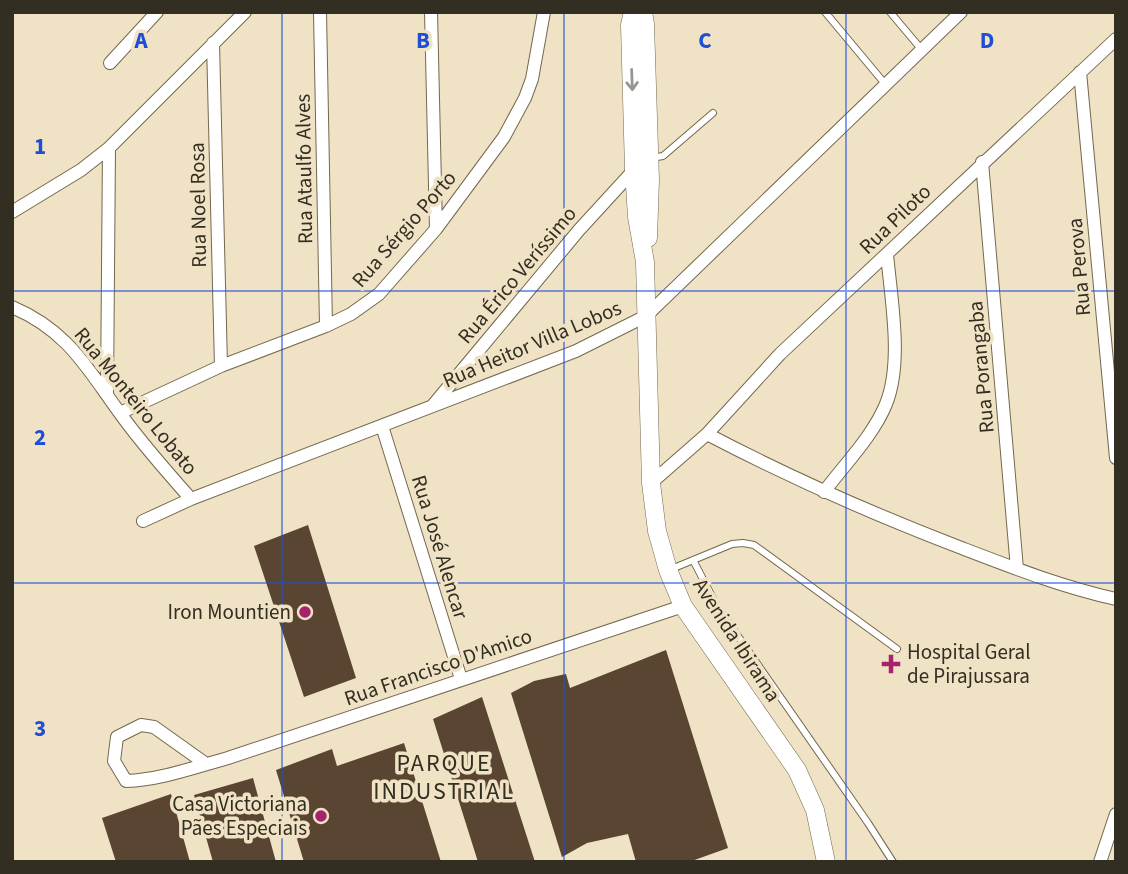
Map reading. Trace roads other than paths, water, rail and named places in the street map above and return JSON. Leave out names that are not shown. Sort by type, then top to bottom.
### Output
[{"type":"main road","name":"Avenida Ibirama","points":[[633,12],[630,25],[634,170],[637,217],[645,262]]},
{"type":"main road","name":"Avenida Ibirama","points":[[643,12],[649,159],[646,316],[651,483],[657,531],[668,570],[683,606],[797,770],[815,810],[826,862]]},
{"type":"street","points":[[110,63],[157,12]]},
{"type":"street","points":[[12,212],[73,175],[109,148],[245,12]]},
{"type":"street","name":"Rua Ataulfo Alves","points":[[320,12],[326,326]]},
{"type":"street","points":[[431,12],[436,229]]},
{"type":"street","name":"Rua Sérgio Porto","points":[[120,413],[221,366],[326,326],[351,314],[379,294],[436,229],[505,137],[532,79],[544,12]]},
{"type":"street","name":"Rua Heitor Villa Lobos","points":[[143,521],[191,499],[576,351],[646,316],[961,12]]},
{"type":"street","name":"Rua Piloto","points":[[651,483],[707,434],[780,354],[1116,39]]},
{"type":"street","name":"Rua Noel Rosa","points":[[213,43],[221,366]]},
{"type":"street","name":"Rua Perova","points":[[1080,72],[1116,458]]},
{"type":"street","points":[[107,393],[109,148]]},
{"type":"street","name":"Rua Porangaba","points":[[982,162],[1017,569]]},
{"type":"street","name":"Rua Érico Veríssimo","points":[[432,406],[579,230],[634,170]]},
{"type":"street","points":[[824,492],[886,404],[894,361],[887,254]]},
{"type":"street","name":"Rua Monteiro Lobato","points":[[12,307],[44,324],[66,341],[120,413],[191,499]]},
{"type":"street","name":"Rua José Alencar","points":[[382,426],[461,679]]},
{"type":"street","points":[[707,434],[824,492],[1017,569],[1082,592],[1116,599]]},
{"type":"street","name":"Rua Francisco D'Amico","points":[[206,764],[154,727],[141,725],[117,737],[114,761],[126,781],[144,780],[206,764],[683,606]]},
{"type":"street","points":[[1100,862],[1116,814]]},
{"type":"lane","points":[[825,12],[886,85]]},
{"type":"lane","points":[[890,12],[922,50]]},
{"type":"lane","points":[[634,170],[649,159],[663,156],[713,113]]},
{"type":"lane","points":[[668,570],[732,544],[754,545],[897,649]]},
{"type":"lane","points":[[693,560],[717,606],[893,862]]},
{"type":"place","name":"Iron Mountien","points":[[305,612]]},
{"type":"place","name":"Hospital Geral de Pirajussara","points":[[891,664]]},
{"type":"place","name":"Casa Victoriana Pães Especiais","points":[[321,816]]},
{"type":"district","name":"PARQUE INDUSTRIAL","points":[[444,777]]}]
